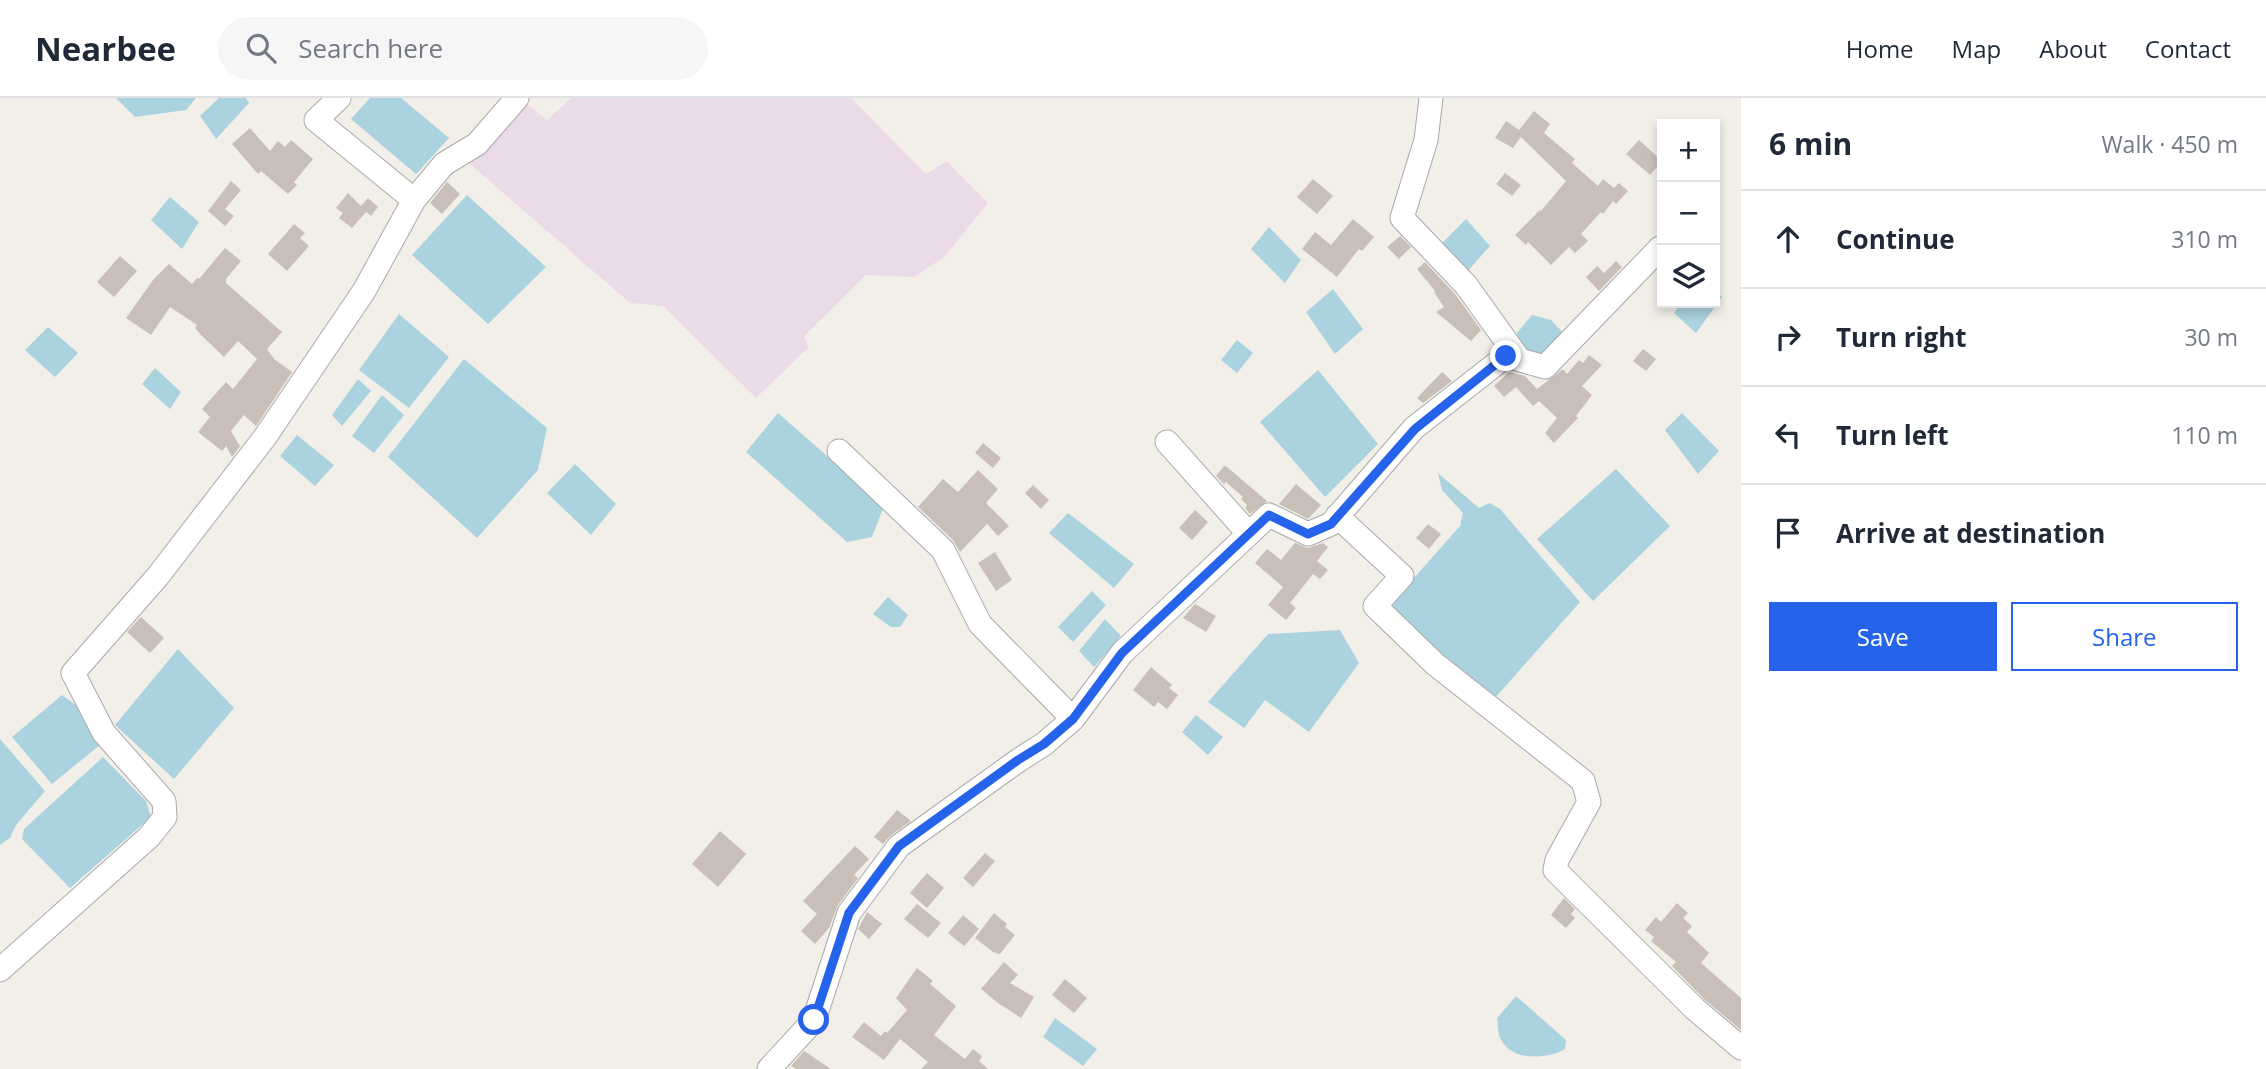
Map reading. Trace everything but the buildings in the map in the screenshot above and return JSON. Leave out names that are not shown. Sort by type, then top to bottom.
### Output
[{"type":"street","points":[[340,98],[316,120],[414,200]]},
{"type":"street","points":[[0,970],[149,837],[166,817],[164,802],[104,733],[74,673],[158,576],[265,437],[364,291],[414,200],[444,164],[477,144],[517,98]]},
{"type":"street","points":[[1431,98],[1426,140],[1402,218],[1466,285],[1519,359]]},
{"type":"street","points":[[769,1069],[814,1020],[849,913],[899,846],[1044,744],[1073,719],[1122,653],[1269,515],[1308,534],[1331,524],[1415,429],[1506,356],[1545,367],[1657,251]]},
{"type":"street","points":[[1167,442],[1249,534]]},
{"type":"street","points":[[839,451],[943,550],[980,624],[1073,719]]},
{"type":"street","points":[[1337,516],[1402,576],[1376,606],[1435,664],[1583,781],[1590,802],[1557,860],[1555,870],[1695,1009],[1741,1048]]},
{"type":"shaded area","points":[[571,98],[851,98],[926,174],[947,161],[988,203],[944,257],[914,277],[866,275],[804,336],[809,347],[756,398],[663,306],[630,303],[470,164],[524,101],[547,120]]},
{"type":"water","points":[[116,98],[196,98],[186,110],[135,117]]},
{"type":"water","points":[[219,98],[246,98],[249,103],[216,139],[200,116]]},
{"type":"water","points":[[370,98],[401,98],[449,138],[416,174],[351,119]]},
{"type":"water","points":[[467,195],[546,267],[488,324],[412,255]]},
{"type":"water","points":[[170,197],[199,222],[182,249],[151,220]]},
{"type":"water","points":[[1466,219],[1490,246],[1466,273],[1439,246]]},
{"type":"water","points":[[1269,227],[1301,260],[1285,283],[1251,249]]},
{"type":"water","points":[[1333,289],[1363,329],[1335,354],[1306,312]]},
{"type":"water","points":[[1678,308],[1714,308],[1696,333],[1674,313]]},
{"type":"water","points":[[399,314],[449,357],[409,408],[359,370]]},
{"type":"water","points":[[1532,315],[1551,320],[1564,334],[1544,359],[1523,351],[1517,333]]},
{"type":"water","points":[[48,327],[78,353],[55,377],[25,350]]},
{"type":"water","points":[[1237,340],[1253,353],[1237,373],[1221,360]]},
{"type":"water","points":[[464,359],[547,428],[538,470],[477,538],[388,457]]},
{"type":"water","points":[[155,368],[181,392],[170,409],[142,384]]},
{"type":"water","points":[[1318,370],[1378,444],[1325,497],[1260,422]]},
{"type":"water","points":[[358,379],[371,391],[342,426],[332,415]]},
{"type":"water","points":[[382,395],[404,415],[374,453],[352,436]]},
{"type":"water","points":[[778,413],[884,506],[872,537],[847,542],[746,452]]},
{"type":"water","points":[[1682,413],[1719,451],[1698,474],[1665,430]]},
{"type":"water","points":[[297,435],[334,465],[315,486],[280,456]]},
{"type":"water","points":[[575,464],[616,504],[591,535],[547,493]]},
{"type":"water","points":[[1616,469],[1670,526],[1593,601],[1537,539]]},
{"type":"water","points":[[1438,473],[1479,508],[1490,503],[1500,509],[1580,602],[1494,699],[1453,673],[1389,606],[1460,526],[1463,513],[1442,490]]},
{"type":"water","points":[[1068,513],[1134,564],[1114,588],[1049,533]]},
{"type":"water","points":[[1092,591],[1106,605],[1073,642],[1058,627]]},
{"type":"water","points":[[888,597],[908,615],[900,627],[891,627],[873,614]]},
{"type":"water","points":[[1105,619],[1121,636],[1094,667],[1079,651]]},
{"type":"water","points":[[1340,630],[1359,663],[1309,732],[1265,700],[1244,728],[1208,702],[1268,634]]},
{"type":"water","points":[[178,649],[234,708],[174,779],[115,725]]},
{"type":"water","points":[[62,695],[80,708],[100,745],[52,784],[12,737]]},
{"type":"water","points":[[1196,715],[1223,737],[1208,755],[1182,732]]},
{"type":"water","points":[[0,739],[45,791],[16,825],[10,838],[0,845]]},
{"type":"water","points":[[103,757],[146,801],[151,817],[70,888],[22,839],[24,829]]},
{"type":"water","points":[[1516,996],[1566,1040],[1565,1049],[1538,1057],[1519,1054],[1504,1044],[1499,1035],[1497,1018]]},
{"type":"water","points":[[1055,1018],[1097,1049],[1083,1066],[1043,1037]]},
{"type":"route","points":[[814,1020],[849,913],[899,846],[1044,744],[1073,719],[1122,653],[1269,515],[1308,534],[1331,524],[1415,429],[1506,356]]}]
